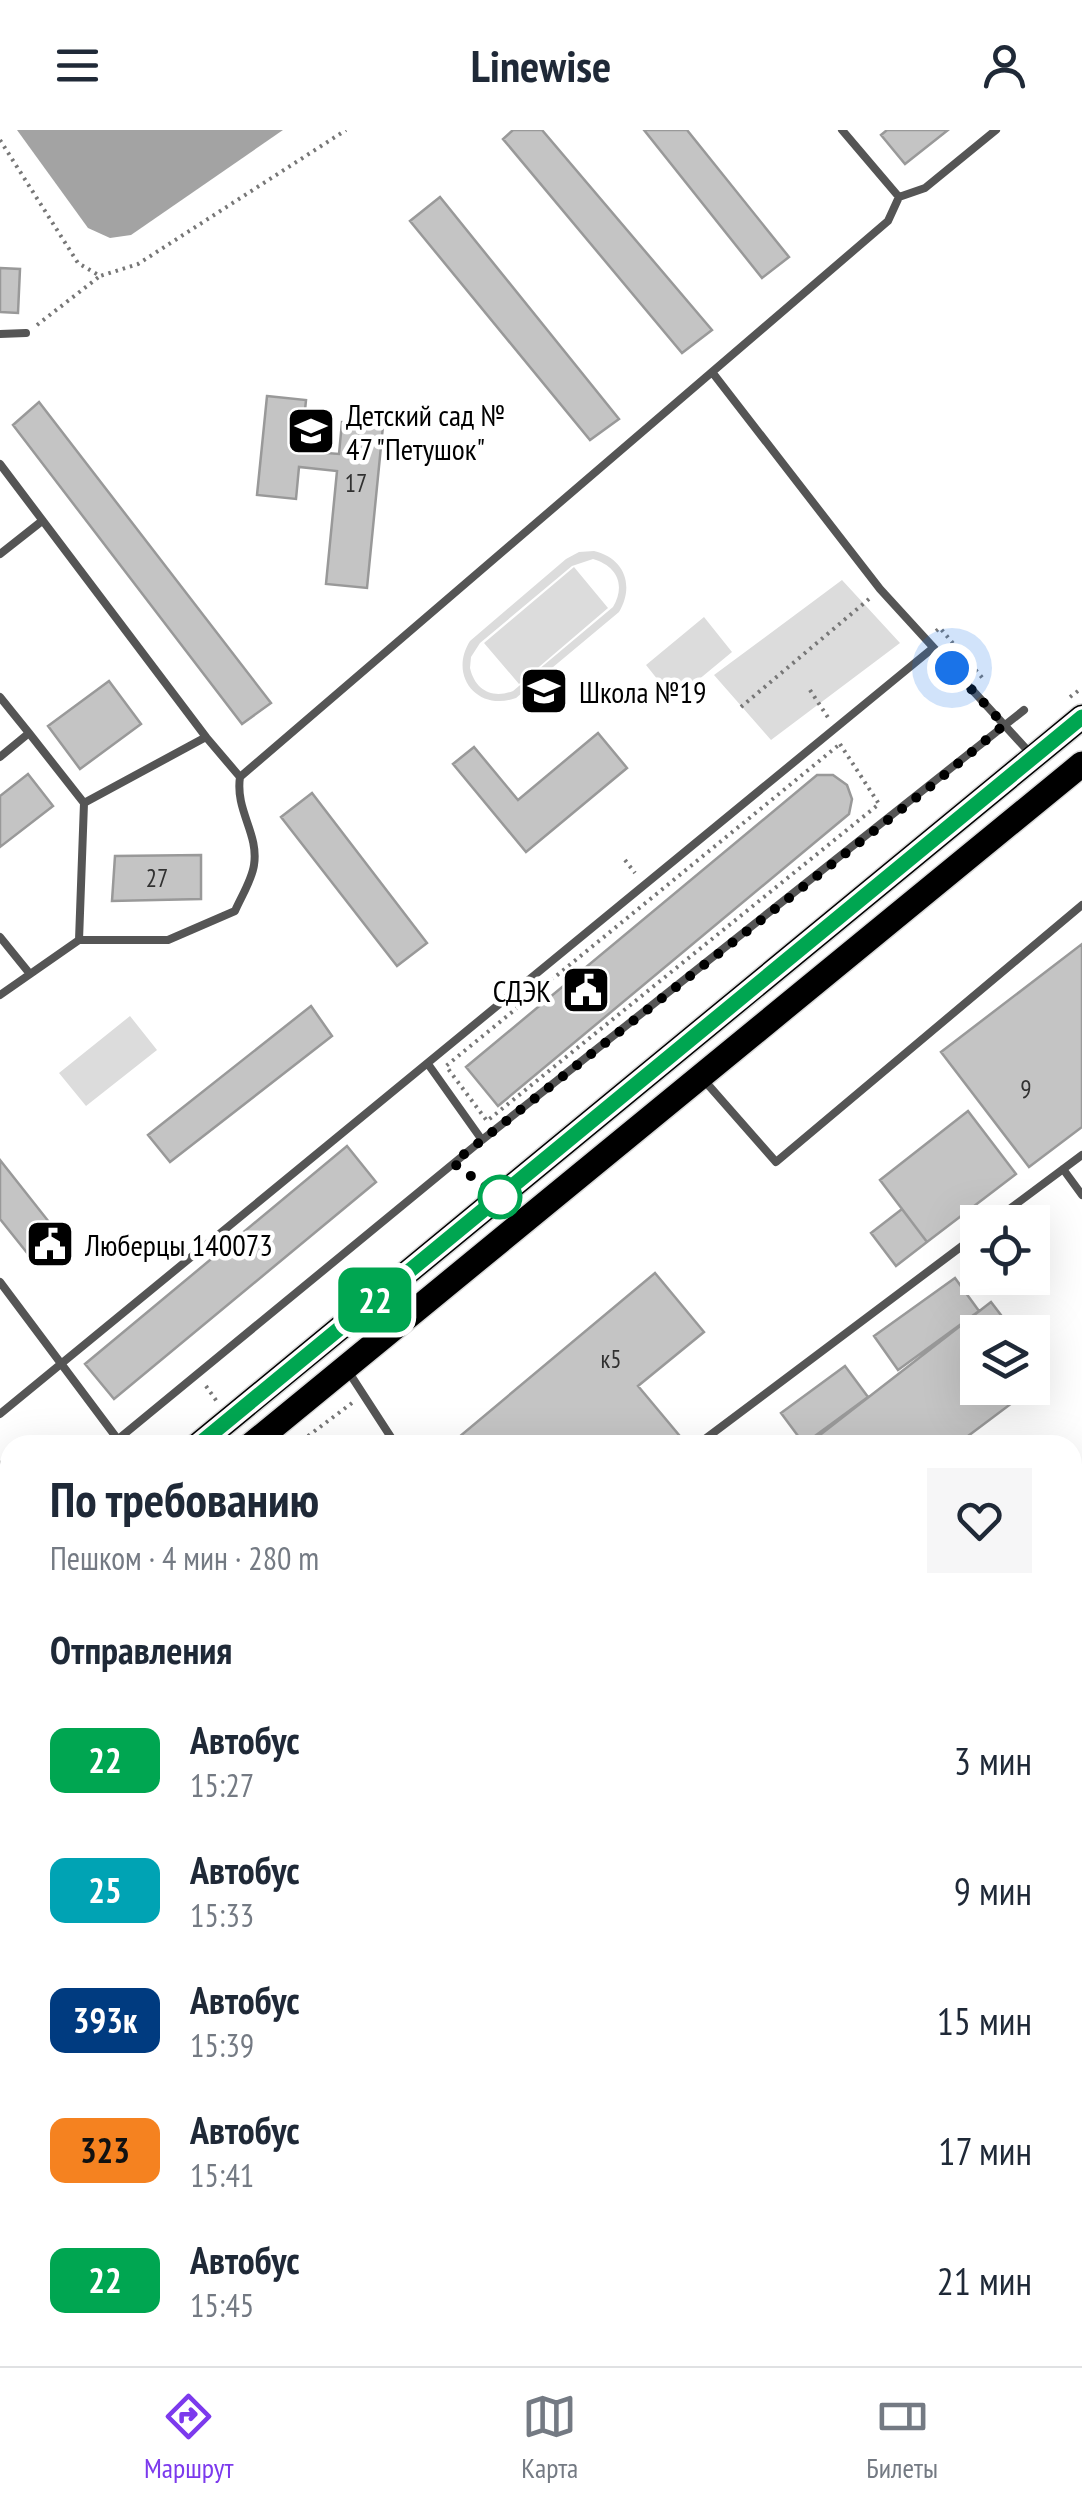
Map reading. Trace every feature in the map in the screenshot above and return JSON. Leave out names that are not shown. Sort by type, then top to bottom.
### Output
[{"type":"main road","points":[[210,1435],[1034,756],[1073,710]]},
{"type":"main road","points":[[263,1435],[1082,764]]},
{"type":"lane","points":[[842,130],[899,197]]},
{"type":"lane","points":[[0,995],[79,940],[168,940],[235,911],[254,864],[251,828],[237,798],[240,777],[888,221],[899,197],[925,188],[996,130]]},
{"type":"lane","points":[[0,334],[26,333]]},
{"type":"lane","points":[[712,372],[880,589],[1034,756]]},
{"type":"lane","points":[[0,464],[240,777]]},
{"type":"lane","points":[[0,554],[42,520]]},
{"type":"lane","points":[[0,1414],[933,648]]},
{"type":"lane","points":[[0,697],[84,803],[79,940]]},
{"type":"lane","points":[[127,1435],[482,1140],[1024,710]]},
{"type":"lane","points":[[0,757],[29,734]]},
{"type":"lane","points":[[84,803],[206,737]]},
{"type":"lane","points":[[701,1076],[776,1162],[1082,905]]},
{"type":"lane","points":[[0,937],[30,974]]},
{"type":"lane","points":[[428,1064],[482,1140]]},
{"type":"lane","points":[[1015,1205],[1082,1155]]},
{"type":"lane","points":[[1063,1169],[1082,1194]]},
{"type":"lane","points":[[710,1435],[960,1248]]},
{"type":"lane","points":[[0,1282],[111,1435]]},
{"type":"lane","points":[[346,1367],[390,1435]]},
{"type":"path","points":[[26,333],[100,276],[138,264],[346,130]]},
{"type":"path","points":[[0,140],[78,263],[100,276]]},
{"type":"path","points":[[741,706],[880,589]]},
{"type":"path","points":[[1073,710],[1082,688]]},
{"type":"path","points":[[840,744],[879,804],[487,1121],[446,1066],[732,832],[840,744]]},
{"type":"path","points":[[310,1435],[364,1395]]},
{"type":"shaded area","points":[[17,130],[283,130],[131,235],[110,238],[88,228]]},
{"type":"shaded area","points":[[594,551],[619,566],[626,592],[619,612],[516,698],[502,701],[479,695],[470,688],[463,667],[470,641],[579,552]],"holes":[[[593,559],[613,571],[619,584],[613,607],[513,691],[498,694],[480,687],[470,668],[471,657],[480,643],[572,566]]]},
{"type":"shaded area","points":[[574,567],[608,608],[519,684],[484,643]]},
{"type":"shaded area","points":[[842,580],[900,643],[771,740],[714,675]]},
{"type":"shaded area","points":[[704,617],[732,652],[674,700],[646,665]]},
{"type":"shaded area","points":[[130,1016],[157,1050],[86,1106],[59,1073]]},
{"type":"building","points":[[513,130],[542,130],[712,330],[682,353],[503,139]]},
{"type":"building","points":[[644,130],[687,130],[789,257],[762,278]]},
{"type":"building","points":[[887,130],[948,130],[905,164],[881,135]]},
{"type":"building","points":[[440,197],[619,419],[590,440],[410,221]]},
{"type":"building","points":[[0,268],[20,269],[18,313],[0,312]]},
{"type":"building","points":[[267,396],[306,400],[301,451],[339,454],[342,422],[383,426],[367,588],[326,584],[337,471],[299,467],[296,499],[257,495]]},
{"type":"building","points":[[39,402],[271,703],[242,724],[13,425]]},
{"type":"building","points":[[109,681],[141,724],[80,769],[48,726]]},
{"type":"building","points":[[598,733],[627,768],[526,852],[453,764],[474,747],[518,800]]},
{"type":"building","points":[[28,774],[53,806],[0,847],[0,796]]},
{"type":"building","points":[[817,775],[833,775],[847,785],[852,799],[849,814],[498,1106],[466,1067]]},
{"type":"building","points":[[312,793],[427,943],[397,966],[281,817]]},
{"type":"building","points":[[201,855],[201,899],[112,901],[115,856]]},
{"type":"building","points":[[1082,944],[1082,1127],[1029,1167],[941,1052]]},
{"type":"building","points":[[311,1006],[332,1036],[170,1162],[148,1135]]},
{"type":"building","points":[[968,1111],[1016,1174],[975,1205],[960,1205],[960,1217],[927,1242],[880,1180]]},
{"type":"building","points":[[347,1146],[376,1182],[114,1399],[85,1364]]},
{"type":"building","points":[[0,1160],[64,1241],[36,1264],[0,1219]]},
{"type":"building","points":[[902,1209],[927,1242],[896,1266],[871,1233]]},
{"type":"building","points":[[655,1273],[704,1332],[638,1386],[679,1435],[461,1435]]},
{"type":"building","points":[[955,1278],[960,1295],[967,1295],[979,1311],[960,1315],[960,1325],[898,1370],[874,1336]]},
{"type":"building","points":[[991,1302],[1001,1315],[974,1315]]},
{"type":"building","points":[[960,1326],[960,1405],[1009,1405],[969,1435],[820,1435]]},
{"type":"building","points":[[845,1366],[868,1397],[816,1435],[797,1435],[781,1413]]},
{"type":"bus line","name":"22","points":[[210,1435],[1082,717]]},
{"type":"place","name":"Детский сад № 47 \"Петушок\"","points":[[311,431]]},
{"type":"place","name":"Школа №19","points":[[544,691]]},
{"type":"place","name":"СДЭК","points":[[586,990]]},
{"type":"place","name":"Люберцы 140073","points":[[50,1244]]},
{"type":"route","points":[[500,1197],[453,1163],[1004,725],[952,668]]}]
